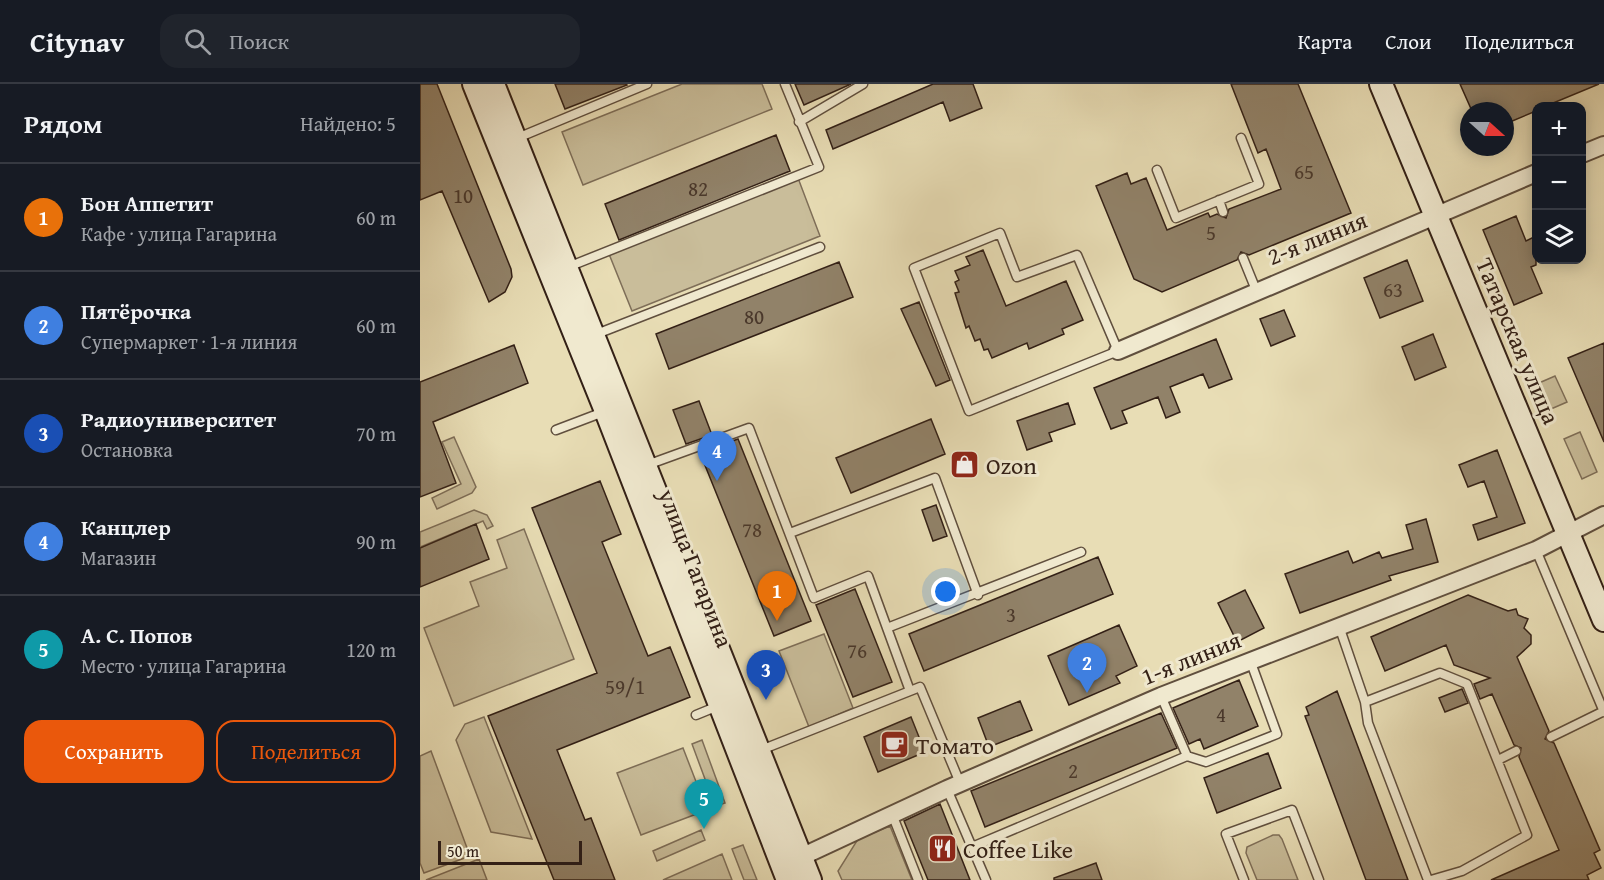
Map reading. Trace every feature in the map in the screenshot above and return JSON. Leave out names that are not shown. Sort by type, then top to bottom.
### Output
[{"type":"main road","name":"улица Гагарина","points":[[474,84],[614,407],[720,705],[788,880]]},
{"type":"main road","name":"улица Гагарина","points":[[493,84],[594,335],[614,407],[646,465],[810,880]]},
{"type":"main road","name":"Татарская улица","points":[[1381,84],[1604,620]]},
{"type":"street","points":[[1586,152],[1604,145]]},
{"type":"street","name":"2-я линия","points":[[1118,351],[1256,290],[1532,175]]},
{"type":"street","name":"1-я линия","points":[[801,857],[823,849],[954,786],[1161,696],[1338,625],[1536,550],[1604,515]]},
{"type":"lane","points":[[515,139],[647,84]]},
{"type":"lane","points":[[568,267],[819,167],[785,84]]},
{"type":"lane","points":[[799,122],[863,84]]},
{"type":"lane","points":[[1157,170],[1176,218],[1259,184],[1241,138]]},
{"type":"lane","points":[[1219,200],[1224,212]]},
{"type":"lane","points":[[1000,233],[1017,277],[1077,255],[1118,351],[969,411],[914,268],[1000,233]]},
{"type":"lane","points":[[594,335],[820,247]]},
{"type":"lane","points":[[1243,258],[1256,290]]},
{"type":"lane","points":[[556,430],[614,407]]},
{"type":"lane","points":[[646,465],[750,428],[814,598],[868,576],[910,691]]},
{"type":"lane","points":[[790,533],[935,478],[978,595]]},
{"type":"lane","points":[[1536,550],[1604,712],[1551,736]]},
{"type":"lane","points":[[887,627],[978,595],[1081,552]]},
{"type":"lane","points":[[1338,625],[1365,702],[1368,723],[1429,880],[1462,871],[1527,835],[1467,684],[1440,673],[1365,702]]},
{"type":"lane","points":[[972,847],[1187,756],[1206,762],[1277,734],[1250,660]]},
{"type":"lane","points":[[759,750],[920,687],[972,847],[986,880]]},
{"type":"lane","points":[[1161,696],[1187,756]]},
{"type":"lane","points":[[696,715],[720,705]]},
{"type":"lane","points":[[1498,760],[1516,751]]},
{"type":"lane","points":[[1244,880],[1226,834],[1292,810],[1319,880]]},
{"type":"lane","points":[[892,814],[918,880]]},
{"type":"shaded area","points":[[682,84],[762,84],[772,109],[583,185],[562,132]]},
{"type":"shaded area","points":[[798,178],[820,236],[632,311],[609,254]]},
{"type":"shaded area","points":[[1555,376],[1567,402],[1551,409],[1539,383]]},
{"type":"shaded area","points":[[1580,432],[1597,472],[1582,479],[1564,439]]},
{"type":"shaded area","points":[[454,437],[476,487],[472,493],[437,509],[432,498],[461,484],[442,442]]},
{"type":"shaded area","points":[[474,510],[487,515],[493,526],[487,529],[483,521],[420,547],[420,532]]},
{"type":"shaded area","points":[[524,529],[574,659],[454,706],[424,628],[479,606],[470,582],[507,568],[497,540]]},
{"type":"shaded area","points":[[824,634],[853,708],[809,727],[779,651]]},
{"type":"shaded area","points":[[484,717],[532,839],[491,832],[456,740],[465,724]]},
{"type":"shaded area","points":[[702,740],[725,803],[715,806],[692,744]]},
{"type":"shaded area","points":[[683,748],[707,810],[641,835],[617,773]]},
{"type":"shaded area","points":[[431,751],[470,856],[424,873],[420,863],[420,756]]},
{"type":"shaded area","points":[[890,826],[912,880],[842,880],[838,871],[858,839]]},
{"type":"shaded area","points":[[701,830],[705,840],[657,861],[653,851]]},
{"type":"shaded area","points":[[1273,835],[1279,835],[1282,839],[1298,880],[1257,880],[1246,853],[1247,847]]},
{"type":"shaded area","points":[[743,845],[757,880],[744,880],[732,849]]},
{"type":"shaded area","points":[[722,854],[732,880],[663,880]]},
{"type":"shaded area","points":[[479,859],[487,880],[426,880]]},
{"type":"building","points":[[420,84],[437,84],[511,269],[512,277],[505,292],[489,302],[442,191],[420,200]]},
{"type":"building","points":[[555,84],[626,84],[627,85],[565,109]]},
{"type":"building","points":[[795,84],[851,84],[804,105]]},
{"type":"building","points":[[933,84],[973,84],[982,108],[950,121],[943,102],[833,149],[826,130]]},
{"type":"building","points":[[1231,84],[1298,84],[1351,213],[1249,255],[1241,252],[1237,260],[1162,292],[1134,279],[1096,186],[1127,173],[1131,184],[1146,178],[1167,230],[1208,213],[1210,217],[1217,214],[1226,218],[1229,209],[1281,189],[1266,149],[1258,153]]},
{"type":"building","points":[[1460,84],[1599,84],[1556,102],[1532,102],[1532,113],[1514,120],[1514,102],[1468,102]]},
{"type":"building","points":[[776,135],[790,171],[619,240],[605,204]]},
{"type":"building","points":[[1516,216],[1526,241],[1532,238],[1532,264],[1536,265],[1531,267],[1542,293],[1514,305],[1483,230]]},
{"type":"building","points":[[983,250],[1006,306],[1066,281],[1083,320],[1062,329],[1064,334],[1029,349],[1027,343],[992,358],[988,349],[984,350],[980,339],[975,341],[969,326],[966,328],[955,293],[959,292],[955,282],[959,280],[955,271],[970,265],[966,257]]},
{"type":"building","points":[[1407,260],[1423,301],[1380,318],[1364,278]]},
{"type":"building","points":[[839,262],[853,297],[669,369],[656,334]]},
{"type":"building","points":[[919,302],[950,380],[936,386],[901,309]]},
{"type":"building","points":[[1284,310],[1295,336],[1271,346],[1260,319]]},
{"type":"building","points":[[1433,334],[1446,367],[1415,380],[1402,347]]},
{"type":"building","points":[[1216,339],[1232,379],[1209,388],[1203,374],[1170,387],[1180,412],[1166,418],[1158,397],[1122,411],[1127,423],[1111,429],[1094,388]]},
{"type":"building","points":[[1604,343],[1604,442],[1568,358]]},
{"type":"building","points":[[514,345],[528,383],[433,422],[456,483],[420,497],[420,382]]},
{"type":"building","points":[[699,401],[712,435],[686,444],[673,410]]},
{"type":"building","points":[[1068,403],[1075,424],[1049,433],[1052,441],[1027,450],[1017,421]]},
{"type":"building","points":[[931,419],[945,454],[851,493],[836,458]]},
{"type":"building","points":[[738,439],[811,621],[774,636],[700,453]]},
{"type":"building","points":[[1497,450],[1525,523],[1478,540],[1473,525],[1497,517],[1484,481],[1468,487],[1459,465]]},
{"type":"building","points":[[600,481],[621,534],[602,542],[648,656],[670,647],[690,697],[557,750],[585,820],[591,818],[615,880],[554,880],[488,716],[597,673],[532,508]]},
{"type":"building","points":[[936,505],[947,536],[933,541],[922,510]]},
{"type":"building","points":[[1426,519],[1438,562],[1389,576],[1391,580],[1300,613],[1285,574],[1348,551],[1353,563],[1379,552],[1382,558],[1413,549],[1406,525]]},
{"type":"building","points":[[476,524],[489,559],[420,587],[420,548]]},
{"type":"building","points":[[1098,557],[1113,594],[924,671],[909,634]]},
{"type":"building","points":[[855,589],[892,682],[853,697],[816,605]]},
{"type":"building","points":[[1245,590],[1264,628],[1237,642],[1218,603]]},
{"type":"building","points":[[1468,595],[1508,611],[1516,609],[1518,615],[1528,619],[1524,628],[1531,635],[1531,644],[1517,657],[1549,731],[1545,739],[1554,743],[1600,850],[1594,853],[1601,868],[1587,875],[1589,880],[1491,880],[1559,850],[1519,757],[1521,748],[1514,745],[1492,694],[1480,699],[1474,684],[1490,678],[1454,665],[1446,645],[1385,671],[1371,637]]},
{"type":"building","points":[[1119,625],[1137,666],[1116,676],[1120,683],[1069,705],[1048,656]]},
{"type":"building","points":[[1239,680],[1258,726],[1204,749],[1200,739],[1189,744],[1173,708]]},
{"type":"building","points":[[1462,689],[1468,703],[1445,712],[1439,698]]},
{"type":"building","points":[[1337,691],[1408,880],[1366,880],[1305,716],[1309,715],[1306,707]]},
{"type":"building","points":[[1020,701],[1032,730],[989,747],[978,718]]},
{"type":"building","points":[[1161,713],[1177,748],[985,827],[971,791]]},
{"type":"building","name":"Томато","points":[[911,717],[925,752],[878,772],[864,737]]},
{"type":"building","points":[[1268,753],[1281,788],[1217,813],[1204,778]]},
{"type":"building","points":[[940,804],[970,880],[928,880],[904,821]]},
{"type":"building","points":[[1096,863],[1102,880],[1054,880],[1054,878]]},
{"type":"place","name":"Ozon","points":[[965,465]]},
{"type":"place","name":"Канцлер","points":[[717,481]]},
{"type":"place","name":"Бон Аппетит","points":[[777,621]]},
{"type":"place","name":"Пятёрочка","points":[[1087,693]]},
{"type":"place","name":"Радиоуниверситет","points":[[766,700]]},
{"type":"place","name":"Томато","points":[[895,745]]},
{"type":"place","name":"А. С. Попов","points":[[704,829]]},
{"type":"place","name":"Coffee Like","points":[[942,849]]}]
